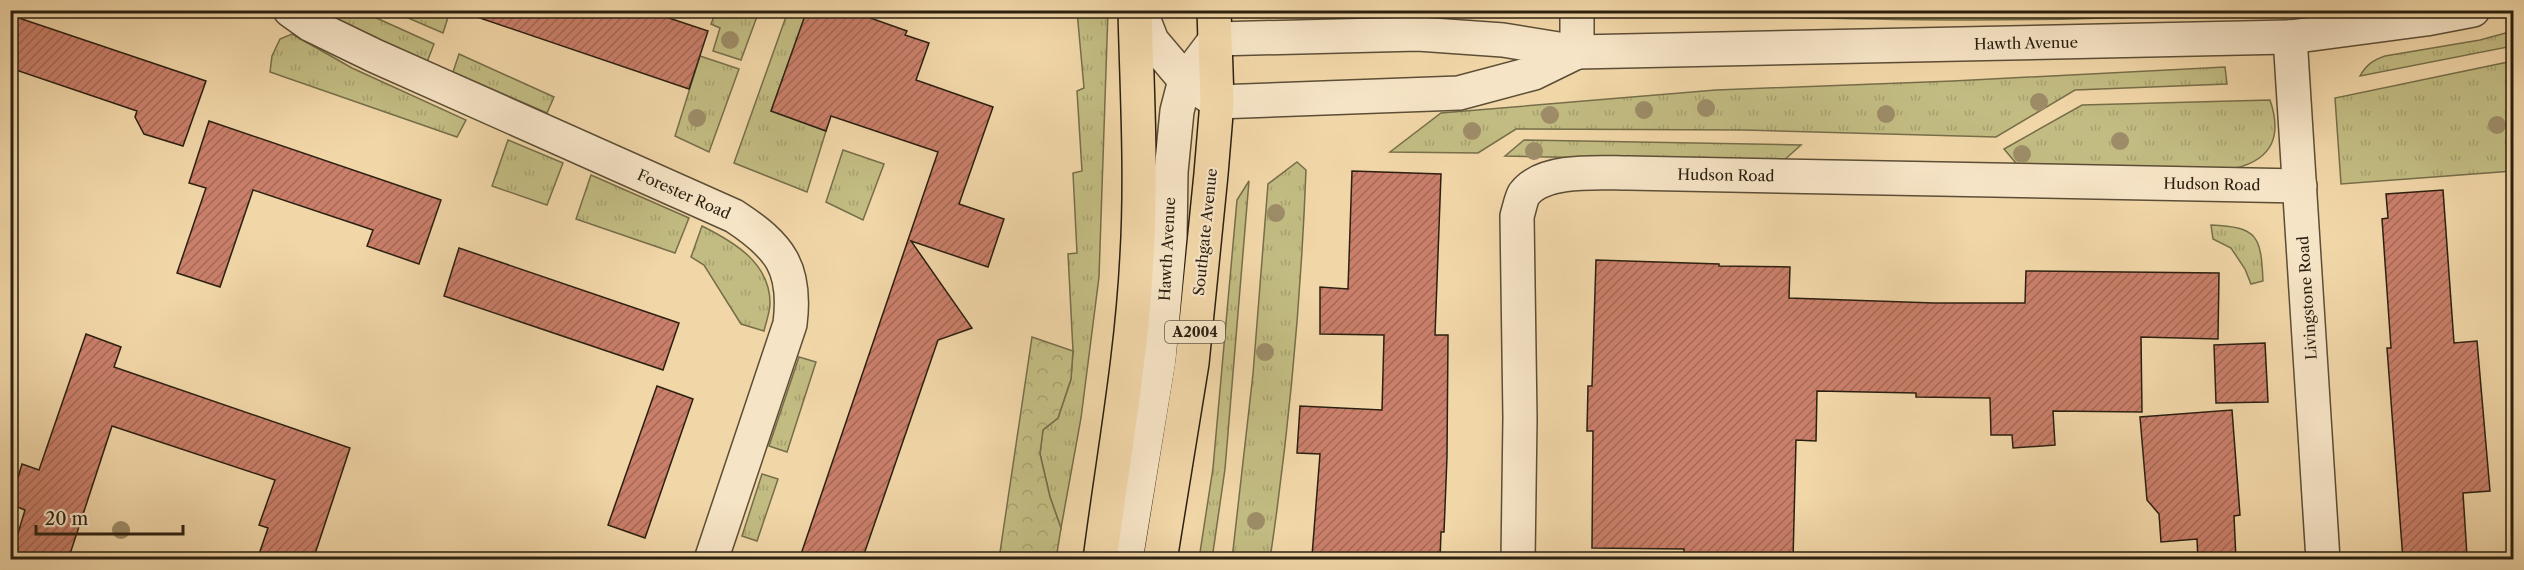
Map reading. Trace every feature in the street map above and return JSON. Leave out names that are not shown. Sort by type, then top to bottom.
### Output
[{"type":"main road","points":[[1100,560],[1129,342],[1137,257],[1139,172],[1135,10]]},
{"type":"main road","name":"Southgate Avenue","points":[[1160,560],[1192,363],[1217,102],[1215,25]]},
{"type":"street","name":"Forester Road","points":[[290,10],[311,25],[385,61],[734,216],[761,233],[776,250],[791,285],[790,324],[711,560]]},
{"type":"street","points":[[1140,10],[1152,41],[1185,80],[1217,102]]},
{"type":"street","points":[[1577,10],[1577,52]]},
{"type":"street","name":"Hawth Avenue","points":[[1126,560],[1159,360],[1170,237],[1170,172],[1178,111],[1185,80],[1215,25],[1503,40],[1577,52],[2290,37],[2426,19],[2472,10]]},
{"type":"street","name":"Livingstone Road","points":[[2290,37],[2323,560]]},
{"type":"street","name":"Hawth Avenue","points":[[1217,102],[1459,93],[1534,73],[1577,52]]},
{"type":"street","name":"Hudson Road","points":[[1518,560],[1521,418],[1518,216],[1524,194],[1544,180],[1573,174],[1628,173],[2300,186]]},
{"type":"green space","points":[[322,11],[361,11],[434,44],[427,62],[346,25]]},
{"type":"green space","points":[[392,11],[450,11],[443,33]]},
{"type":"green space","points":[[716,11],[759,11],[741,60],[713,51],[720,28],[711,24]]},
{"type":"green space","points":[[788,11],[807,11],[771,111],[826,131],[807,192],[734,163]]},
{"type":"green space","points":[[1077,11],[1108,11],[1099,277],[1081,418],[1061,528],[1050,497],[1040,454],[1043,430],[1058,418],[1071,379],[1073,351],[1068,254],[1077,253],[1073,173],[1082,171],[1077,91],[1084,88]]},
{"type":"green space","points":[[1627,11],[2242,11],[2166,16],[1938,20],[1633,13]]},
{"type":"green space","points":[[2513,31],[2513,46],[2360,76],[2370,63],[2385,56],[2480,40]]},
{"type":"green space","points":[[292,34],[352,68],[466,120],[457,137],[270,72],[272,56],[280,39]]},
{"type":"green space","points":[[459,54],[554,97],[547,113],[453,72]]},
{"type":"green space","points":[[700,56],[739,69],[709,152],[675,136]]},
{"type":"green space","points":[[2513,61],[2513,171],[2341,184],[2335,98]]},
{"type":"green space","points":[[2225,67],[2227,84],[2075,90],[1996,137],[1744,130],[1516,129],[1478,153],[1390,152],[1441,113],[1716,90]]},
{"type":"green space","points":[[2270,100],[2275,124],[2271,144],[2259,158],[2236,168],[2020,168],[2004,149],[2082,105]]},
{"type":"green space","points":[[508,140],[563,163],[547,205],[492,186]]},
{"type":"green space","points":[[1524,140],[1801,145],[1782,162],[1505,156]]},
{"type":"green space","points":[[843,150],[884,164],[863,220],[826,202]]},
{"type":"green space","points":[[1297,162],[1306,170],[1301,268],[1288,414],[1270,559],[1232,559],[1253,374],[1268,184]]},
{"type":"green space","points":[[591,175],[689,218],[675,253],[576,219]]},
{"type":"green space","points":[[1249,181],[1225,469],[1212,559],[1199,559],[1213,468],[1237,200]]},
{"type":"green space","points":[[2211,225],[2239,228],[2254,237],[2261,254],[2263,281],[2251,284],[2245,269],[2231,248],[2213,239]]},
{"type":"green space","points":[[702,226],[726,239],[748,255],[764,276],[770,303],[764,331],[741,324],[704,265],[691,257]]},
{"type":"green space","points":[[1032,337],[1073,351],[1071,379],[1058,418],[1043,430],[1040,454],[1050,497],[1061,528],[1056,559],[999,559]]},
{"type":"green space","points":[[799,357],[816,362],[787,452],[769,446]]},
{"type":"green space","points":[[762,474],[778,479],[757,541],[742,536]]},
{"type":"building","points":[[478,10],[645,10],[708,31],[689,89],[477,17]]},
{"type":"building","points":[[807,10],[848,10],[907,31],[905,35],[929,43],[916,80],[993,107],[959,204],[1004,219],[988,267],[911,241],[972,328],[938,340],[862,560],[799,560],[938,152],[831,116],[826,131],[771,111]]},
{"type":"building","points":[[10,15],[206,81],[183,146],[144,134],[135,117],[137,111],[10,68]]},
{"type":"building","points":[[209,121],[441,200],[419,264],[367,246],[373,230],[253,190],[220,287],[177,273],[206,188],[189,183]]},
{"type":"building","points":[[1352,171],[1441,174],[1435,335],[1448,335],[1447,457],[1444,532],[1441,532],[1440,560],[1361,560],[1312,556],[1320,454],[1297,453],[1300,406],[1382,410],[1384,335],[1320,334],[1320,287],[1348,289]]},
{"type":"building","points":[[2443,190],[2454,343],[2477,341],[2490,491],[2463,493],[2467,556],[2403,560],[2387,348],[2391,348],[2382,219],[2388,218],[2386,194]]},
{"type":"building","points":[[459,248],[679,323],[663,370],[444,296]]},
{"type":"building","points":[[1596,260],[1790,267],[1789,298],[1934,303],[2025,303],[2026,271],[2219,273],[2218,339],[2141,337],[2142,412],[2053,411],[2055,445],[2013,448],[2012,435],[1991,435],[1990,398],[1916,397],[1916,393],[1817,391],[1816,441],[1796,440],[1793,560],[1749,560],[1749,556],[1684,559],[1684,549],[1592,548],[1593,431],[1587,431],[1588,386],[1592,386]]},
{"type":"building","points":[[86,334],[121,347],[114,367],[350,448],[313,560],[257,560],[268,528],[259,525],[275,480],[112,426],[68,560],[10,560],[25,510],[10,504],[22,464],[39,470]]},
{"type":"building","points":[[2265,343],[2268,402],[2216,403],[2214,345]]},
{"type":"building","points":[[657,386],[693,399],[645,538],[608,525]]},
{"type":"building","points":[[2232,410],[2240,515],[2234,516],[2236,560],[2198,560],[2197,539],[2161,542],[2159,514],[2147,500],[2140,417]]}]
